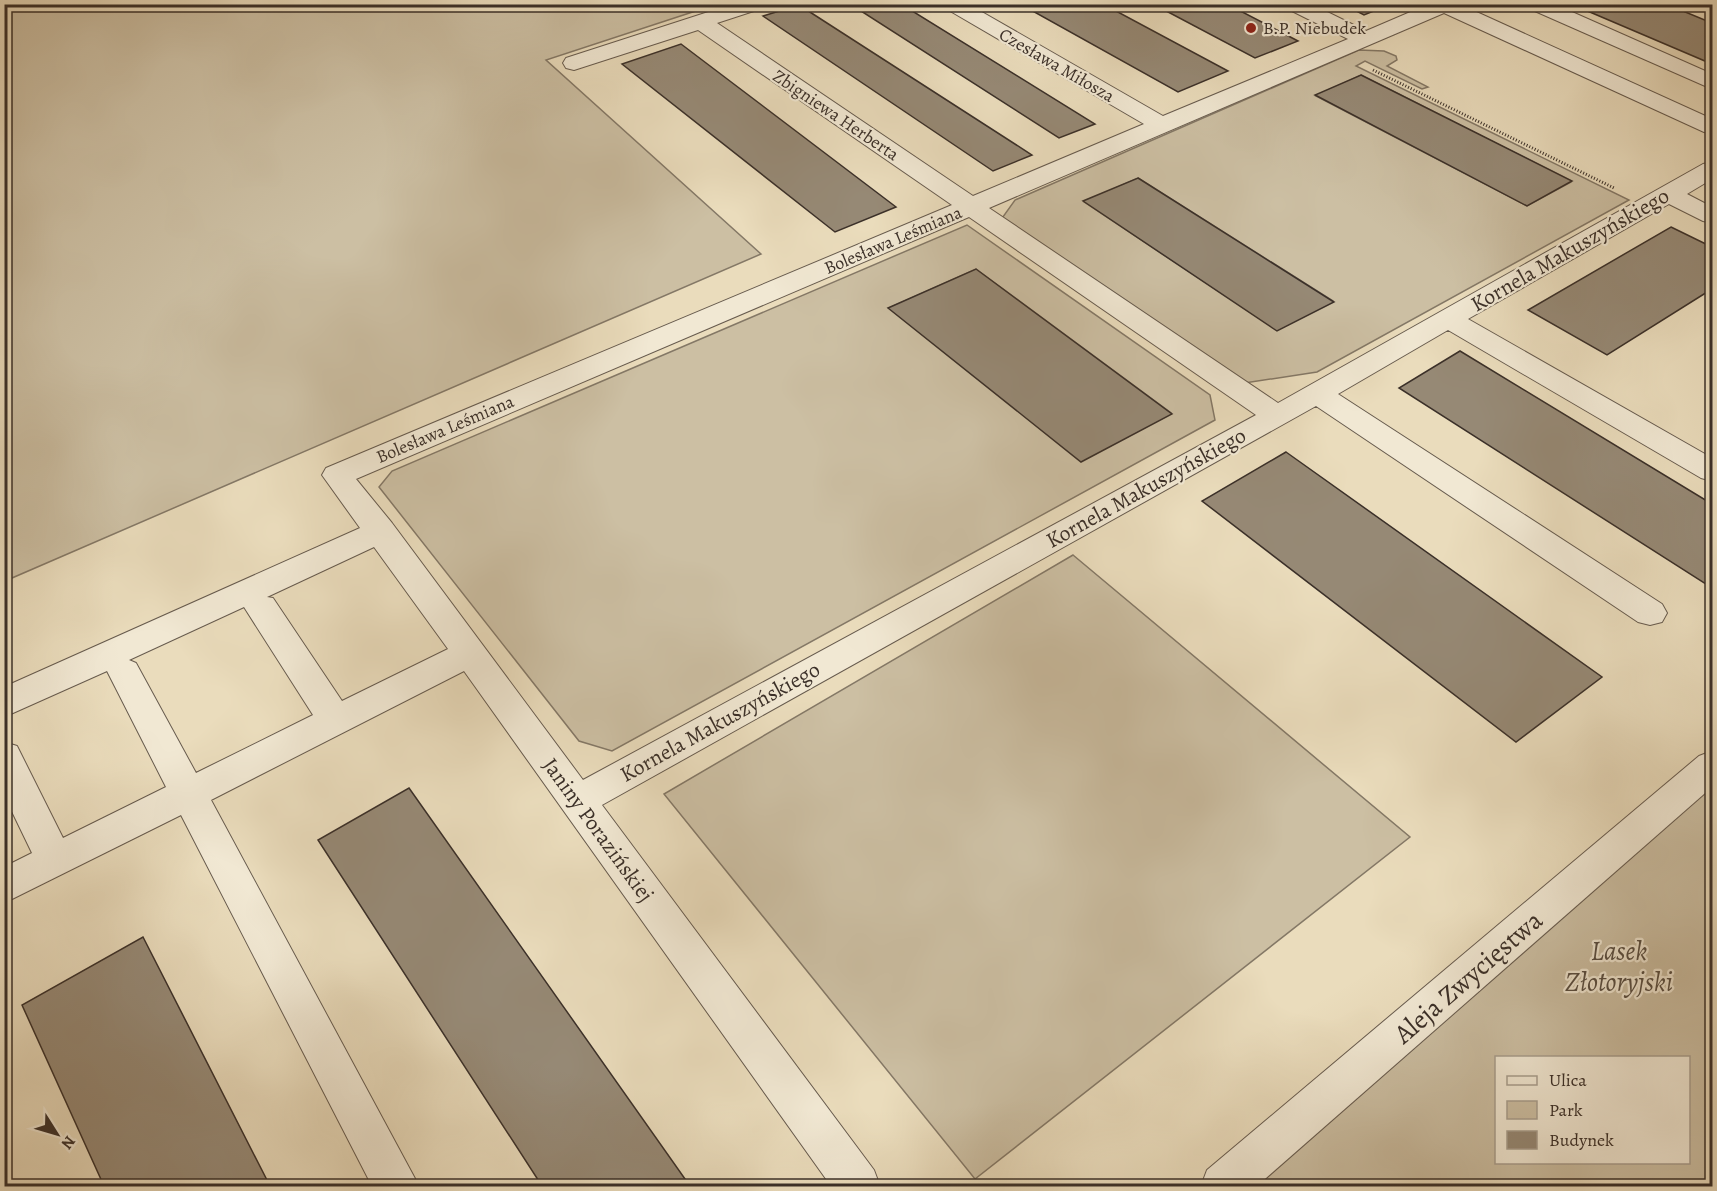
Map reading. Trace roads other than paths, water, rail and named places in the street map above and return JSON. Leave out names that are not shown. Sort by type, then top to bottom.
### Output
[{"type":"street","points":[[574,63],[756,4]]},
{"type":"street","name":"Czesława Miłosza","points":[[952,4],[1162,125]]},
{"type":"street","points":[[1293,4],[1366,39]]},
{"type":"street","points":[[1535,4],[1713,82]]},
{"type":"street","points":[[1447,5],[1713,127]]},
{"type":"street","name":"Bolesława Leśmiana","points":[[337,475],[1447,5]]},
{"type":"street","name":"Zbigniewa Herberta","points":[[701,22],[1277,416]]},
{"type":"street","name":"Kornela Makuszyńskiego","points":[[577,801],[1277,416],[1713,169]]},
{"type":"street","points":[[1659,200],[1713,216]]},
{"type":"street","points":[[1448,319],[1713,471]]},
{"type":"street","points":[[1317,393],[1650,613]]},
{"type":"street","name":"Janiny Porazińskiej","points":[[337,475],[381,531],[858,1186]]},
{"type":"street","points":[[4,703],[381,531]]},
{"type":"street","points":[[261,607],[335,720]]},
{"type":"street","points":[[4,886],[470,653]]},
{"type":"street","points":[[124,672],[396,1186]]},
{"type":"street","points":[[4,756],[55,861]]},
{"type":"street","name":"Aleja Zwycięstwa","points":[[1222,1186],[1713,766]]},
{"type":"place","name":"B.P. Niebudek","points":[[1251,28]]},
{"type":"park label","name":"Lasek Złotoryjski","points":[[1619,966]]}]
